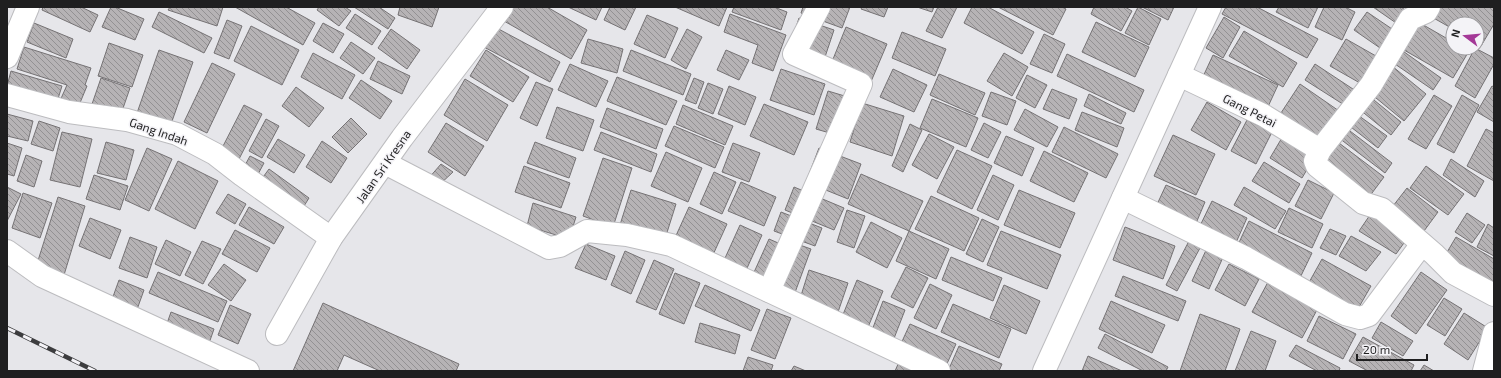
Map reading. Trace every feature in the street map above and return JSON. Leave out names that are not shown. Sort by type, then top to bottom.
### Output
[{"type":"street","points":[[7,57],[28,7]]},
{"type":"street","name":"Jalan Sri Kresna","points":[[276,334],[331,238],[402,138],[502,7]]},
{"type":"street","points":[[769,291],[860,84],[794,54],[819,7]]},
{"type":"street","points":[[1044,371],[1210,7]]},
{"type":"street","points":[[1429,7],[1426,12],[1410,19],[1371,85],[1320,150],[1315,161],[1317,166],[1363,203],[1382,209],[1453,273],[1494,295]]},
{"type":"street","name":"Gang Petai","points":[[1179,75],[1263,115],[1320,150]]},
{"type":"street","name":"Gang Indah","points":[[7,95],[69,112],[128,120],[177,134],[216,154],[242,175],[331,238]]},
{"type":"street","points":[[385,163],[549,248],[560,246],[587,231],[627,235],[671,245],[939,371]]},
{"type":"street","points":[[1123,198],[1246,258],[1345,314],[1360,318],[1368,315],[1422,244]]},
{"type":"street","points":[[7,251],[42,276],[248,371]]},
{"type":"street","points":[[1484,371],[1494,333]]},
{"type":"building","points":[[43,7],[81,7],[98,15],[90,32],[42,10]]},
{"type":"building","points":[[111,7],[115,7],[144,19],[135,40],[102,27]]},
{"type":"building","points":[[170,7],[223,7],[217,26],[168,10]]},
{"type":"building","points":[[235,7],[286,7],[315,23],[303,45]]},
{"type":"building","points":[[319,7],[345,7],[351,11],[339,26],[317,10]]},
{"type":"building","points":[[354,7],[379,7],[395,18],[388,29]]},
{"type":"building","points":[[400,7],[439,7],[432,27],[398,15]]},
{"type":"building","points":[[512,7],[547,7],[587,30],[571,59],[504,21]]},
{"type":"building","points":[[568,7],[602,7],[596,20]]},
{"type":"building","points":[[610,7],[636,7],[625,30],[604,20]]},
{"type":"building","points":[[675,7],[727,7],[719,26]]},
{"type":"building","points":[[734,7],[774,7],[787,12],[781,30],[732,12]]},
{"type":"building","points":[[803,7],[850,7],[842,28],[801,13]]},
{"type":"building","points":[[862,7],[888,7],[884,17],[861,9]]},
{"type":"building","points":[[917,7],[934,7],[932,12]]},
{"type":"building","points":[[938,7],[957,7],[942,38],[926,31]]},
{"type":"building","points":[[972,7],[988,7],[1034,32],[1022,54],[964,23]]},
{"type":"building","points":[[998,7],[1062,7],[1066,9],[1053,35]]},
{"type":"building","points":[[1094,7],[1125,7],[1132,11],[1121,31],[1091,14]]},
{"type":"building","points":[[1138,7],[1161,19],[1149,45],[1125,33]]},
{"type":"building","points":[[1142,7],[1174,7],[1168,20]]},
{"type":"building","points":[[1226,7],[1257,7],[1318,39],[1307,58],[1222,14]]},
{"type":"building","points":[[1279,7],[1318,7],[1308,28],[1276,12]]},
{"type":"building","points":[[1324,7],[1345,7],[1355,12],[1342,40],[1315,27]]},
{"type":"building","points":[[1373,7],[1401,7],[1408,12],[1399,25]]},
{"type":"building","points":[[1435,7],[1494,7],[1494,24],[1485,39],[1485,16],[1445,16],[1445,24],[1430,16]]},
{"type":"building","points":[[159,12],[212,38],[204,53],[152,27]]},
{"type":"building","points":[[1367,12],[1395,31],[1383,50],[1354,30]]},
{"type":"building","points":[[355,14],[381,31],[372,45],[346,28]]},
{"type":"building","points":[[730,14],[786,35],[773,71],[752,63],[758,45],[724,32]]},
{"type":"building","points":[[647,15],[678,28],[665,58],[634,44]]},
{"type":"building","points":[[1224,17],[1240,27],[1223,58],[1206,48]]},
{"type":"building","points":[[799,18],[834,30],[821,69],[786,58]]},
{"type":"building","points":[[1413,19],[1445,37],[1445,56],[1466,56],[1453,78],[1397,46]]},
{"type":"building","points":[[227,20],[242,26],[229,59],[214,53]]},
{"type":"building","points":[[1096,22],[1149,47],[1135,77],[1082,52]]},
{"type":"building","points":[[34,23],[73,39],[66,58],[27,42]]},
{"type":"building","points":[[323,23],[344,34],[333,53],[313,41]]},
{"type":"building","points":[[251,26],[299,50],[282,85],[234,61]]},
{"type":"building","points":[[493,26],[560,62],[550,82],[482,46]]},
{"type":"building","points":[[846,27],[887,44],[867,91],[827,74]]},
{"type":"building","points":[[391,29],[420,50],[407,69],[378,48]]},
{"type":"building","points":[[687,29],[702,37],[686,69],[671,60]]},
{"type":"building","points":[[1244,31],[1297,63],[1283,87],[1229,56]]},
{"type":"building","points":[[902,32],[946,49],[935,76],[892,58]]},
{"type":"building","points":[[1044,34],[1065,44],[1052,73],[1030,64]]},
{"type":"building","points":[[588,39],[623,49],[617,73],[581,63]]},
{"type":"building","points":[[1346,39],[1383,60],[1367,87],[1330,66]]},
{"type":"building","points":[[351,42],[375,58],[363,74],[340,58]]},
{"type":"building","points":[[109,43],[143,55],[132,87],[98,76]]},
{"type":"building","points":[[24,47],[91,68],[85,85],[87,86],[77,110],[59,103],[67,85],[17,69]]},
{"type":"building","points":[[1400,49],[1441,78],[1433,90],[1392,62]]},
{"type":"building","points":[[159,50],[193,62],[171,124],[137,113]]},
{"type":"building","points":[[486,50],[529,77],[513,102],[470,76]]},
{"type":"building","points":[[631,50],[691,74],[683,95],[623,71]]},
{"type":"building","points":[[726,50],[749,60],[739,80],[717,70]]},
{"type":"building","points":[[313,53],[355,75],[342,99],[301,77]]},
{"type":"building","points":[[1004,53],[1028,67],[1012,96],[987,81]]},
{"type":"building","points":[[1485,53],[1494,58],[1494,64],[1475,98],[1455,86],[1471,56],[1485,56]]},
{"type":"building","points":[[1067,54],[1144,90],[1134,112],[1057,76]]},
{"type":"building","points":[[1213,55],[1278,85],[1266,111],[1201,81]]},
{"type":"building","points":[[378,61],[410,76],[402,94],[370,79]]},
{"type":"building","points":[[212,63],[235,74],[207,133],[184,122]]},
{"type":"building","points":[[570,64],[608,81],[596,107],[558,90]]},
{"type":"building","points":[[1315,64],[1359,93],[1349,108],[1305,80]]},
{"type":"building","points":[[1392,66],[1426,94],[1404,121],[1370,93]]},
{"type":"building","points":[[781,69],[825,84],[814,115],[770,100]]},
{"type":"building","points":[[893,69],[927,85],[914,112],[880,97]]},
{"type":"building","points":[[11,71],[62,86],[56,105],[7,86]]},
{"type":"building","points":[[939,74],[985,93],[975,115],[930,95]]},
{"type":"building","points":[[1027,75],[1047,85],[1035,108],[1016,98]]},
{"type":"building","points":[[617,77],[677,101],[666,125],[607,101]]},
{"type":"building","points":[[101,78],[130,88],[120,117],[91,107]]},
{"type":"building","points":[[694,78],[704,82],[696,104],[685,100]]},
{"type":"building","points":[[465,79],[508,105],[487,141],[444,115]]},
{"type":"building","points":[[361,80],[392,101],[380,119],[349,98]]},
{"type":"building","points":[[536,82],[553,89],[537,126],[520,118]]},
{"type":"building","points":[[708,83],[723,89],[713,114],[698,108]]},
{"type":"building","points":[[1300,84],[1342,113],[1318,147],[1277,119]]},
{"type":"building","points":[[729,86],[756,97],[745,125],[718,114]]},
{"type":"building","points":[[1492,86],[1494,87],[1494,122],[1477,112]]},
{"type":"building","points":[[296,87],[324,108],[309,127],[282,106]]},
{"type":"building","points":[[1052,89],[1077,99],[1069,119],[1043,109]]},
{"type":"building","points":[[828,91],[858,100],[847,138],[816,129]]},
{"type":"building","points":[[991,92],[1016,101],[1007,125],[982,116]]},
{"type":"building","points":[[1089,94],[1126,113],[1121,124],[1084,106]]},
{"type":"building","points":[[1434,95],[1452,106],[1426,149],[1408,139]]},
{"type":"building","points":[[1462,95],[1479,105],[1454,153],[1437,144]]},
{"type":"building","points":[[1369,96],[1401,122],[1391,135],[1359,109]]},
{"type":"building","points":[[932,99],[978,118],[966,147],[920,128]]},
{"type":"building","points":[[1207,102],[1241,122],[1226,150],[1191,130]]},
{"type":"building","points":[[862,103],[904,116],[892,156],[850,142]]},
{"type":"building","points":[[764,104],[808,122],[794,155],[750,136]]},
{"type":"building","points":[[244,105],[262,114],[237,163],[219,154]]},
{"type":"building","points":[[683,105],[733,126],[725,145],[676,124]]},
{"type":"building","points":[[557,107],[594,120],[583,151],[546,138]]},
{"type":"building","points":[[607,108],[663,129],[656,149],[600,127]]},
{"type":"building","points":[[1025,109],[1058,127],[1047,147],[1014,130]]},
{"type":"building","points":[[1082,112],[1124,128],[1117,147],[1075,130]]},
{"type":"building","points":[[1355,113],[1387,136],[1378,148],[1347,124]]},
{"type":"building","points":[[7,114],[33,121],[28,141],[7,136]]},
{"type":"building","points":[[351,118],[367,134],[348,153],[332,137]]},
{"type":"building","points":[[266,119],[279,126],[262,158],[249,151]]},
{"type":"building","points":[[1247,120],[1272,132],[1256,164],[1231,151]]},
{"type":"building","points":[[39,121],[60,128],[53,151],[31,144]]},
{"type":"building","points":[[446,123],[484,146],[465,176],[428,152]]},
{"type":"building","points":[[984,123],[1001,132],[988,158],[971,150]]},
{"type":"building","points":[[910,124],[922,130],[903,172],[892,166]]},
{"type":"building","points":[[674,126],[724,147],[715,168],[665,146]]},
{"type":"building","points":[[1064,127],[1118,154],[1106,178],[1052,152]]},
{"type":"building","points":[[1346,128],[1392,163],[1385,173],[1339,138]]},
{"type":"building","points":[[1486,129],[1494,133],[1494,181],[1467,166]]},
{"type":"building","points":[[62,132],[92,139],[80,187],[50,180]]},
{"type":"building","points":[[601,132],[657,154],[651,172],[594,150]]},
{"type":"building","points":[[929,134],[954,147],[937,179],[912,165]]},
{"type":"building","points":[[1173,135],[1215,154],[1196,195],[1154,176]]},
{"type":"building","points":[[1006,136],[1034,148],[1022,176],[994,163]]},
{"type":"building","points":[[1283,136],[1315,156],[1302,178],[1270,158]]},
{"type":"building","points":[[278,139],[305,155],[294,173],[267,157]]},
{"type":"building","points":[[1335,140],[1384,177],[1366,201],[1317,164]]},
{"type":"building","points":[[322,141],[347,158],[331,183],[306,167]]},
{"type":"building","points":[[106,142],[134,150],[126,180],[97,173]]},
{"type":"building","points":[[535,142],[576,158],[569,178],[527,163]]},
{"type":"building","points":[[7,143],[22,148],[14,176],[7,174]]},
{"type":"building","points":[[733,143],[760,153],[749,182],[722,172]]},
{"type":"building","points":[[147,148],[172,159],[149,211],[125,200]]},
{"type":"building","points":[[819,148],[861,164],[848,199],[806,182]]},
{"type":"building","points":[[957,150],[992,166],[972,209],[937,192]]},
{"type":"building","points":[[1044,151],[1088,173],[1074,202],[1030,181]]},
{"type":"building","points":[[666,152],[702,168],[688,202],[651,186]]},
{"type":"building","points":[[26,155],[42,161],[34,187],[17,181]]},
{"type":"building","points":[[250,156],[264,163],[256,178],[242,171]]},
{"type":"building","points":[[603,158],[632,168],[613,227],[583,216]]},
{"type":"building","points":[[1451,159],[1484,181],[1475,197],[1443,175]]},
{"type":"building","points":[[178,161],[218,181],[195,229],[155,209]]},
{"type":"building","points":[[1264,162],[1300,184],[1289,203],[1252,181]]},
{"type":"building","points":[[441,164],[453,172],[438,186],[428,179]]},
{"type":"building","points":[[524,166],[570,183],[561,208],[515,192]]},
{"type":"building","points":[[1426,166],[1464,194],[1448,215],[1410,188]]},
{"type":"building","points":[[269,169],[309,198],[299,214],[258,184]]},
{"type":"building","points":[[714,172],[736,182],[722,214],[700,204]]},
{"type":"building","points":[[861,174],[923,201],[909,231],[848,204]]},
{"type":"building","points":[[94,175],[128,186],[120,210],[86,199]]},
{"type":"building","points":[[993,175],[1014,185],[998,220],[977,210]]},
{"type":"building","points":[[1308,180],[1334,193],[1321,219],[1295,206]]},
{"type":"building","points":[[741,182],[776,197],[764,226],[728,211]]},
{"type":"building","points":[[1166,185],[1205,202],[1194,228],[1154,211]]},
{"type":"building","points":[[7,187],[21,194],[7,221]]},
{"type":"building","points":[[794,187],[844,208],[834,230],[785,210]]},
{"type":"building","points":[[1244,187],[1286,211],[1275,229],[1234,205]]},
{"type":"building","points":[[1407,188],[1438,212],[1424,231],[1393,206]]},
{"type":"building","points":[[631,190],[676,204],[664,242],[619,228]]},
{"type":"building","points":[[1019,190],[1075,213],[1060,248],[1004,225]]},
{"type":"building","points":[[23,193],[52,203],[40,238],[12,228]]},
{"type":"building","points":[[228,194],[246,204],[235,224],[216,213]]},
{"type":"building","points":[[931,196],[979,218],[964,251],[915,229]]},
{"type":"building","points":[[58,197],[85,206],[64,275],[36,267]]},
{"type":"building","points":[[1212,201],[1247,218],[1234,247],[1198,230]]},
{"type":"building","points":[[533,203],[576,217],[569,239],[527,226]]},
{"type":"building","points":[[249,207],[284,227],[274,244],[239,225]]},
{"type":"building","points":[[689,207],[727,224],[712,257],[674,240]]},
{"type":"building","points":[[1289,208],[1323,224],[1312,248],[1278,232]]},
{"type":"building","points":[[847,210],[865,216],[854,248],[837,242]]},
{"type":"building","points":[[781,212],[822,228],[815,246],[774,231]]},
{"type":"building","points":[[1372,212],[1409,236],[1396,254],[1359,231]]},
{"type":"building","points":[[1467,213],[1485,225],[1472,243],[1455,232]]},
{"type":"building","points":[[90,218],[121,230],[110,259],[79,246]]},
{"type":"building","points":[[982,219],[999,227],[983,262],[966,254]]},
{"type":"building","points":[[1249,221],[1312,253],[1298,282],[1236,249]]},
{"type":"building","points":[[871,222],[902,238],[887,268],[856,252]]},
{"type":"building","points":[[1488,224],[1494,228],[1494,256],[1477,247]]},
{"type":"building","points":[[740,225],[762,235],[743,277],[721,267]]},
{"type":"building","points":[[1125,227],[1175,246],[1163,279],[1113,260]]},
{"type":"building","points":[[1330,229],[1346,236],[1336,255],[1320,248]]},
{"type":"building","points":[[235,230],[270,248],[257,272],[222,254]]},
{"type":"building","points":[[909,231],[949,249],[936,279],[896,261]]},
{"type":"building","points":[[1001,231],[1061,255],[1047,289],[987,265]]},
{"type":"building","points":[[1351,236],[1381,252],[1366,271],[1339,256]]},
{"type":"building","points":[[130,237],[157,247],[147,278],[119,268]]},
{"type":"building","points":[[1456,237],[1494,259],[1494,290],[1443,259]]},
{"type":"building","points":[[769,239],[792,249],[775,289],[751,279]]},
{"type":"building","points":[[166,240],[191,252],[180,276],[155,264]]},
{"type":"building","points":[[202,241],[221,249],[203,284],[185,275]]},
{"type":"building","points":[[1189,241],[1200,248],[1177,291],[1166,285]]},
{"type":"building","points":[[586,244],[615,256],[606,280],[575,268]]},
{"type":"building","points":[[797,244],[811,249],[793,298],[779,292]]},
{"type":"building","points":[[1207,248],[1224,255],[1209,289],[1192,281]]},
{"type":"building","points":[[625,251],[645,260],[631,294],[611,285]]},
{"type":"building","points":[[951,257],[1002,278],[993,301],[942,280]]},
{"type":"building","points":[[1322,259],[1371,286],[1355,314],[1307,286]]},
{"type":"building","points":[[654,260],[674,269],[656,310],[636,302]]},
{"type":"building","points":[[224,264],[246,280],[231,301],[208,285]]},
{"type":"building","points":[[1229,264],[1259,279],[1245,306],[1215,290]]},
{"type":"building","points":[[906,267],[928,278],[913,308],[891,297]]},
{"type":"building","points":[[809,270],[848,283],[837,315],[799,302]]},
{"type":"building","points":[[158,272],[227,301],[218,322],[149,293]]},
{"type":"building","points":[[1421,272],[1447,290],[1416,334],[1391,316]]},
{"type":"building","points":[[675,273],[700,283],[684,324],[659,314]]},
{"type":"building","points":[[1123,276],[1186,301],[1178,321],[1115,296]]},
{"type":"building","points":[[119,280],[144,290],[135,315],[110,305]]},
{"type":"building","points":[[857,280],[883,291],[866,332],[840,322]]},
{"type":"building","points":[[1268,282],[1318,308],[1302,338],[1252,312]]},
{"type":"building","points":[[930,284],[952,295],[936,329],[914,318]]},
{"type":"building","points":[[705,285],[760,310],[751,331],[695,306]]},
{"type":"building","points":[[1004,285],[1040,301],[1026,334],[990,318]]},
{"type":"building","points":[[1444,298],[1462,309],[1445,336],[1427,325]]},
{"type":"building","points":[[883,301],[905,310],[893,341],[871,333]]},
{"type":"building","points":[[1111,301],[1165,325],[1152,353],[1099,329]]},
{"type":"building","points":[[323,303],[459,364],[456,371],[380,371],[344,355],[337,371],[293,371]]},
{"type":"building","points":[[953,304],[1011,329],[999,358],[941,332]]},
{"type":"building","points":[[230,305],[251,314],[238,344],[218,335]]},
{"type":"building","points":[[767,309],[791,318],[775,359],[751,350]]},
{"type":"building","points":[[171,312],[214,329],[207,349],[164,332]]},
{"type":"building","points":[[1464,313],[1488,328],[1468,360],[1444,344]]},
{"type":"building","points":[[1200,314],[1240,329],[1225,371],[1180,371]]},
{"type":"building","points":[[1319,316],[1356,334],[1343,359],[1307,341]]},
{"type":"building","points":[[1381,322],[1413,341],[1403,356],[1372,338]]},
{"type":"building","points":[[700,323],[740,335],[735,354],[695,342]]},
{"type":"building","points":[[910,324],[956,344],[945,368],[899,348]]},
{"type":"building","points":[[1251,331],[1276,341],[1265,371],[1235,371]]},
{"type":"building","points":[[1105,334],[1168,367],[1166,371],[1143,371],[1098,348]]},
{"type":"building","points":[[1363,337],[1414,365],[1411,371],[1368,371],[1349,361]]},
{"type":"building","points":[[1296,345],[1340,368],[1339,371],[1317,371],[1289,356]]},
{"type":"building","points":[[959,346],[1002,364],[999,371],[948,371]]},
{"type":"building","points":[[1088,356],[1122,371],[1082,371]]},
{"type":"building","points":[[748,357],[773,365],[771,371],[743,371]]},
{"type":"building","points":[[899,362],[920,371],[895,371]]},
{"type":"building","points":[[1424,365],[1434,371],[1420,371]]},
{"type":"building","points":[[794,366],[806,371],[791,371]]},
{"type":"railway","points":[[7,328],[95,371]]}]
